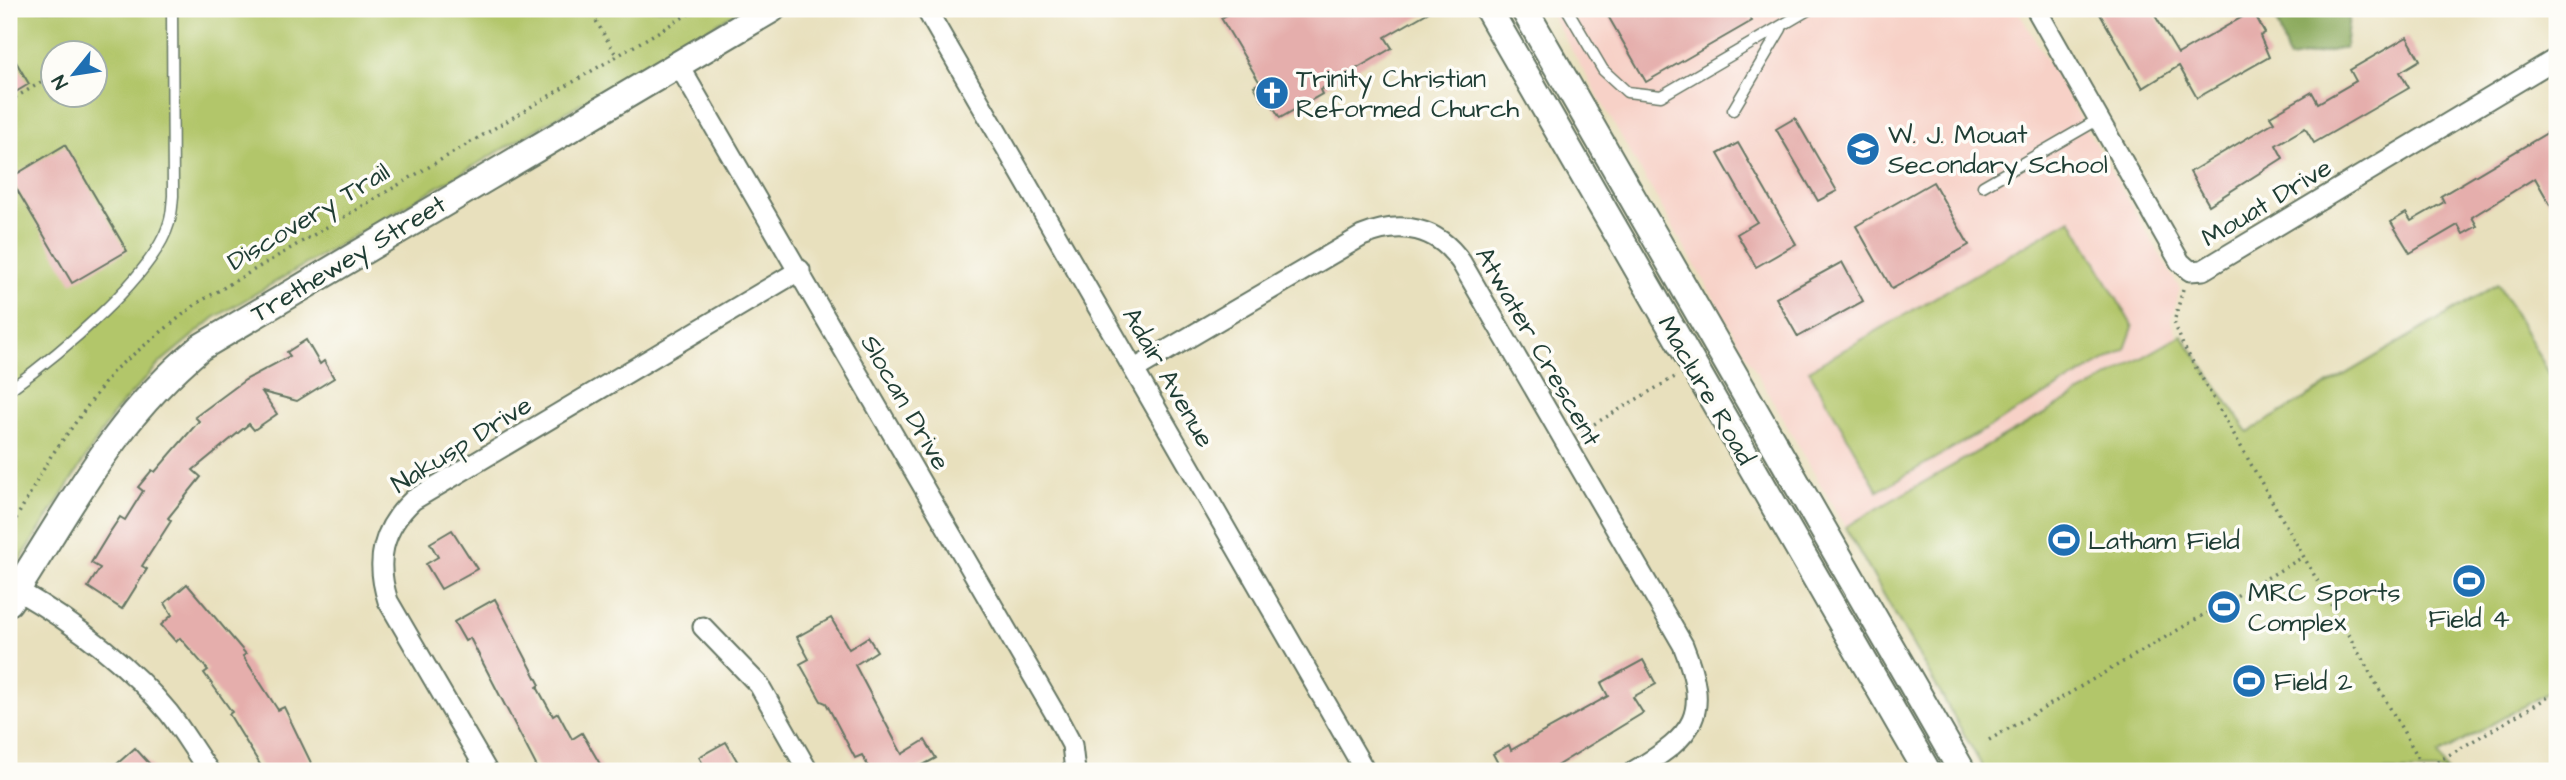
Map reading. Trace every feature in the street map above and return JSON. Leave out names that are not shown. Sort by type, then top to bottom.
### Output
[{"type":"main road","name":"Trethewey Street","points":[[13,596],[108,444],[169,374],[201,347],[772,9]]},
{"type":"main road","name":"Maclure Road","points":[[1488,9],[1927,771]]},
{"type":"main road","name":"Maclure Road","points":[[1524,9],[1962,771]]},
{"type":"street","name":"Adair Avenue","points":[[926,9],[1366,771]]},
{"type":"street","name":"Mouat Drive","points":[[2036,9],[2180,262],[2190,271],[2203,270],[2557,58]]},
{"type":"street","name":"Slocan Drive","points":[[678,64],[800,270],[1067,736],[1072,745],[1075,771]]},
{"type":"street","name":"Atwater Crescent","points":[[1135,369],[1362,236],[1380,229],[1404,226],[1437,237],[1452,250],[1683,645],[1695,682],[1695,714],[1681,739],[1634,771]]},
{"type":"street","name":"Nakusp Drive","points":[[487,771],[388,601],[380,578],[381,553],[388,531],[398,514],[413,500],[800,270]]},
{"type":"street","points":[[13,596],[97,645],[136,677],[170,714],[209,771]]},
{"type":"street","points":[[703,627],[759,684],[808,771]]},
{"type":"lane","points":[[9,390],[134,280],[156,250],[169,224],[173,196],[172,9]]},
{"type":"lane","points":[[1567,9],[1603,71],[1627,92],[1661,96],[1810,9]]},
{"type":"lane","points":[[1733,110],[1782,26]]},
{"type":"lane","points":[[1983,186],[2099,119]]},
{"type":"path","points":[[589,9],[616,56]]},
{"type":"path","name":"Discovery Trail","points":[[9,531],[51,456],[114,370],[186,313],[697,9]]},
{"type":"path","points":[[9,101],[38,84]]},
{"type":"path","points":[[2190,271],[2174,322],[2426,770],[2557,692]]},
{"type":"path","points":[[1565,441],[1694,367]]},
{"type":"path","points":[[1989,740],[2304,557]]},
{"type":"shaded area","name":"W. J. Mouat Secondary School","points":[[1548,9],[2017,9],[2180,289],[2171,320],[2178,336],[1845,527]]},
{"type":"green space","points":[[9,9],[742,9],[214,318],[161,362],[116,410],[9,578]]},
{"type":"green space","points":[[2281,9],[2350,9],[2345,48],[2289,59],[2275,16]]},
{"type":"green space","points":[[2071,219],[2133,327],[2125,349],[1878,491],[1809,370]]},
{"type":"green space","name":"MRC Sports Complex","points":[[2498,284],[2557,387],[2557,687],[2438,755],[2447,771],[1985,771],[1845,527],[2182,335],[2248,432]]},
{"type":"building","points":[[1238,9],[1434,9],[1385,37],[1392,48],[1320,90],[1322,94],[1280,118],[1268,98],[1263,101],[1254,86],[1260,83],[1221,18]]},
{"type":"building","points":[[1604,9],[1745,9],[1752,21],[1646,82]]},
{"type":"building","points":[[2097,9],[2151,9],[2178,54],[2253,11],[2265,33],[2260,36],[2269,57],[2197,98],[2179,66],[2143,88]]},
{"type":"building","points":[[2407,37],[2420,60],[2400,72],[2409,88],[2314,143],[2305,128],[2276,145],[2283,158],[2209,205],[2190,172],[2274,122],[2270,116],[2312,92],[2318,103],[2356,81],[2350,70]]},
{"type":"building","points":[[9,50],[29,84],[9,96]]},
{"type":"building","points":[[1795,118],[1837,191],[1818,201],[1776,129]]},
{"type":"building","points":[[2557,127],[2557,217],[2535,178],[2472,217],[2477,226],[2463,234],[2458,225],[2410,253],[2391,222],[2406,213],[2411,221],[2444,202],[2441,196]]},
{"type":"building","points":[[1738,143],[1796,244],[1756,267],[1737,234],[1757,222],[1718,154]]},
{"type":"building","points":[[65,145],[127,251],[72,283],[10,178]]},
{"type":"building","points":[[1933,182],[1969,245],[1892,289],[1856,226]]},
{"type":"building","points":[[1842,262],[1863,301],[1798,337],[1776,298]]},
{"type":"building","points":[[306,340],[320,364],[324,361],[334,378],[297,401],[262,392],[277,414],[254,430],[249,424],[193,470],[201,477],[168,518],[171,521],[142,566],[147,569],[122,609],[88,587],[100,568],[91,563],[120,517],[125,520],[143,491],[138,487],[152,470],[155,472],[199,421],[195,417],[245,380],[290,356],[287,352]]},
{"type":"building","points":[[452,530],[477,569],[441,589],[426,564],[438,557],[430,543]]},
{"type":"building","points":[[187,584],[246,654],[243,656],[278,710],[284,707],[315,771],[264,771],[229,714],[232,712],[204,673],[208,670],[180,638],[176,642],[161,625],[172,615],[165,603]]},
{"type":"building","points":[[495,599],[540,685],[537,687],[553,716],[558,713],[572,739],[582,733],[604,771],[539,771],[470,638],[465,641],[454,622]]},
{"type":"building","points":[[831,618],[849,649],[868,637],[877,651],[855,665],[902,754],[925,740],[936,758],[912,771],[871,771],[862,755],[855,758],[826,703],[821,701],[800,664],[809,659],[797,637]]},
{"type":"building","points":[[1643,660],[1656,684],[1633,697],[1643,713],[1548,771],[1502,771],[1493,754],[1509,745],[1511,750],[1608,696],[1601,683]]},
{"type":"building","points":[[726,742],[743,771],[707,771],[699,757]]},
{"type":"building","points":[[135,748],[156,771],[109,771]]},
{"type":"place","name":"Trinity Christian Reformed Church","points":[[1272,93]]},
{"type":"place","name":"W. J. Mouat Secondary School","points":[[1863,149]]},
{"type":"place","name":"Latham Field","points":[[2064,540]]},
{"type":"place","name":"Field 4","points":[[2469,581]]},
{"type":"place","name":"MRC Sports Complex","points":[[2224,607]]},
{"type":"place","name":"Field 2","points":[[2249,681]]}]
